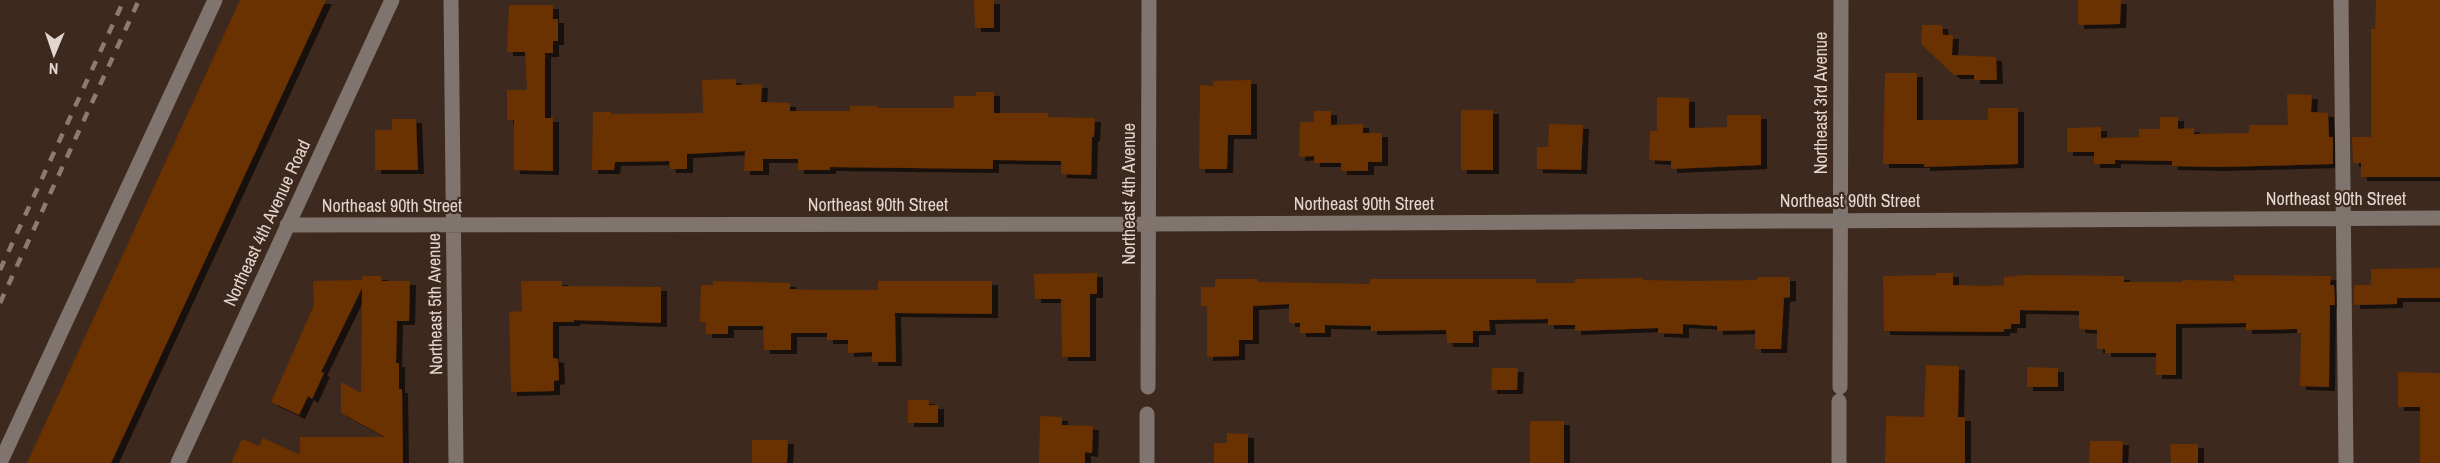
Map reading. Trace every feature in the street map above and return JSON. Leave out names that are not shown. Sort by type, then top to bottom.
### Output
[{"type":"street","points":[[0,463],[215,0]]},
{"type":"street","name":"Northeast 4th Avenue Road","points":[[178,463],[392,0]]},
{"type":"street","name":"Northeast 5th Avenue","points":[[451,0],[456,463]]},
{"type":"street","name":"Northeast 4th Avenue","points":[[1148,387],[1149,0]]},
{"type":"street","name":"Northeast 3rd Avenue","points":[[1839,463],[1841,0]]},
{"type":"street","points":[[2341,0],[2346,463]]},
{"type":"street","name":"Northeast 90th Street","points":[[287,225],[2440,218]]},
{"type":"street","points":[[1147,414],[1147,463]]},
{"type":"building","points":[[240,0],[326,0],[111,463],[27,463]]},
{"type":"building","points":[[974,0],[994,0],[994,28],[975,28]]},
{"type":"building","points":[[2078,0],[2121,0],[2120,24],[2078,25]]},
{"type":"building","points":[[2376,0],[2440,0],[2440,177],[2361,177],[2361,163],[2353,163],[2352,137],[2371,137],[2371,29],[2375,29]]},
{"type":"building","points":[[509,5],[553,5],[553,19],[558,19],[558,41],[553,41],[553,53],[545,53],[545,118],[553,118],[553,171],[514,170],[514,120],[507,120],[507,90],[527,90],[525,52],[507,52]]},
{"type":"building","points":[[1922,25],[1942,25],[1943,35],[1953,35],[1952,55],[1996,57],[1997,80],[1974,80],[1974,75],[1954,75],[1921,44]]},
{"type":"building","points":[[1885,73],[1917,73],[1917,120],[1988,120],[1988,108],[2018,108],[2018,164],[1924,167],[1924,164],[1883,164]]},
{"type":"building","points":[[736,79],[736,85],[762,84],[761,102],[790,103],[790,111],[850,111],[850,106],[954,108],[954,96],[976,96],[976,92],[994,92],[994,113],[1048,113],[1048,117],[1095,118],[1091,175],[1061,174],[1061,161],[993,160],[993,169],[830,167],[830,170],[798,170],[798,159],[763,159],[763,171],[744,171],[745,151],[687,154],[687,169],[670,169],[669,161],[615,162],[614,170],[592,170],[593,112],[611,112],[611,114],[703,113],[702,80]]},
{"type":"building","points":[[1251,80],[1251,135],[1228,135],[1227,169],[1199,169],[1200,85],[1213,86],[1213,81]]},
{"type":"building","points":[[2287,94],[2312,95],[2311,112],[2328,113],[2329,137],[2333,137],[2333,164],[2217,167],[2172,166],[2172,161],[2115,160],[2115,164],[2094,164],[2094,152],[2067,152],[2067,128],[2101,127],[2101,138],[2139,137],[2139,129],[2160,129],[2160,117],[2178,117],[2178,129],[2194,128],[2194,134],[2249,133],[2249,125],[2288,125]]},
{"type":"building","points":[[1657,97],[1689,98],[1689,128],[1727,127],[1727,115],[1761,115],[1761,165],[1671,169],[1671,161],[1649,160],[1650,131],[1657,131]]},
{"type":"building","points":[[1461,110],[1493,110],[1493,170],[1461,170]]},
{"type":"building","points":[[1314,111],[1331,111],[1331,125],[1363,124],[1363,133],[1382,133],[1382,162],[1368,162],[1368,171],[1341,171],[1341,163],[1314,163],[1314,156],[1299,157],[1300,122],[1314,122]]},
{"type":"building","points":[[392,119],[416,119],[418,170],[375,170],[375,130],[392,130]]},
{"type":"building","points":[[1549,124],[1583,125],[1581,170],[1537,169],[1537,147],[1548,147]]},
{"type":"building","points":[[2440,268],[2440,298],[2397,298],[2397,304],[2354,305],[2354,285],[2371,285],[2371,269]]},
{"type":"building","points":[[1097,273],[1097,294],[1090,294],[1090,357],[1062,357],[1061,299],[1035,299],[1034,274]]},
{"type":"building","points":[[1936,273],[1953,273],[1953,285],[1985,286],[2004,285],[2004,277],[2026,275],[2124,276],[2124,282],[2234,281],[2234,275],[2331,276],[2330,285],[2334,285],[2335,305],[2330,305],[2329,387],[2300,386],[2301,333],[2297,333],[2297,329],[2246,330],[2246,323],[2176,324],[2176,375],[2156,375],[2156,353],[2105,353],[2105,349],[2097,349],[2097,330],[2079,329],[2079,311],[2020,310],[2020,324],[2011,324],[2011,329],[2004,329],[2004,332],[1884,331],[1883,276],[1936,275]]},
{"type":"building","points":[[362,276],[381,276],[382,281],[410,281],[409,321],[397,321],[396,363],[399,363],[399,389],[402,389],[403,463],[231,463],[242,439],[259,446],[263,438],[300,455],[300,437],[385,437],[341,413],[341,382],[361,393],[362,288],[321,372],[324,373],[312,399],[308,396],[299,415],[271,402],[314,305],[313,281],[362,280]]},
{"type":"building","points":[[1757,277],[1790,277],[1790,297],[1784,298],[1781,349],[1755,349],[1755,330],[1717,331],[1717,326],[1683,324],[1683,334],[1658,333],[1658,328],[1575,331],[1575,325],[1548,325],[1548,319],[1489,320],[1490,331],[1473,331],[1473,343],[1447,343],[1446,330],[1371,331],[1371,326],[1325,325],[1325,333],[1300,333],[1300,323],[1289,323],[1289,304],[1253,306],[1253,340],[1239,340],[1239,356],[1207,357],[1207,306],[1201,306],[1201,287],[1215,287],[1215,279],[1370,284],[1370,279],[1536,279],[1536,283],[1575,283],[1575,279],[1643,278],[1643,280],[1694,281],[1757,280]]},
{"type":"building","points":[[521,281],[562,281],[562,286],[661,287],[661,323],[574,320],[574,322],[553,322],[553,358],[558,359],[559,380],[554,381],[554,391],[511,392],[509,312],[522,311]]},
{"type":"building","points":[[713,281],[790,283],[790,289],[878,290],[878,281],[992,281],[992,314],[895,313],[896,362],[872,362],[872,352],[848,353],[848,340],[827,340],[827,333],[791,333],[791,350],[764,350],[763,326],[728,326],[728,334],[706,334],[706,322],[700,322],[701,285],[713,285]]},
{"type":"building","points":[[1926,365],[1959,366],[1958,417],[1965,417],[1965,463],[1885,463],[1886,416],[1924,417]]},
{"type":"building","points":[[2027,367],[2058,368],[2058,387],[2027,387]]},
{"type":"building","points":[[1492,368],[1518,368],[1517,390],[1491,390]]},
{"type":"building","points":[[2398,372],[2440,373],[2440,463],[2420,463],[2420,407],[2398,407]]},
{"type":"building","points":[[908,400],[929,400],[929,405],[938,405],[938,423],[908,423]]},
{"type":"building","points":[[1040,416],[1062,417],[1062,425],[1093,426],[1092,453],[1085,452],[1085,463],[1039,463]]},
{"type":"building","points":[[1530,421],[1564,421],[1564,463],[1530,463]]},
{"type":"building","points":[[1227,433],[1248,434],[1248,463],[1214,463],[1214,443],[1227,443]]},
{"type":"building","points":[[752,440],[788,440],[787,463],[752,463]]},
{"type":"building","points":[[2090,441],[2123,441],[2122,463],[2089,463]]},
{"type":"building","points":[[2170,444],[2198,444],[2198,463],[2171,463]]},
{"type":"railway","points":[[0,270],[124,0]]},
{"type":"railway","points":[[0,303],[139,0]]}]
